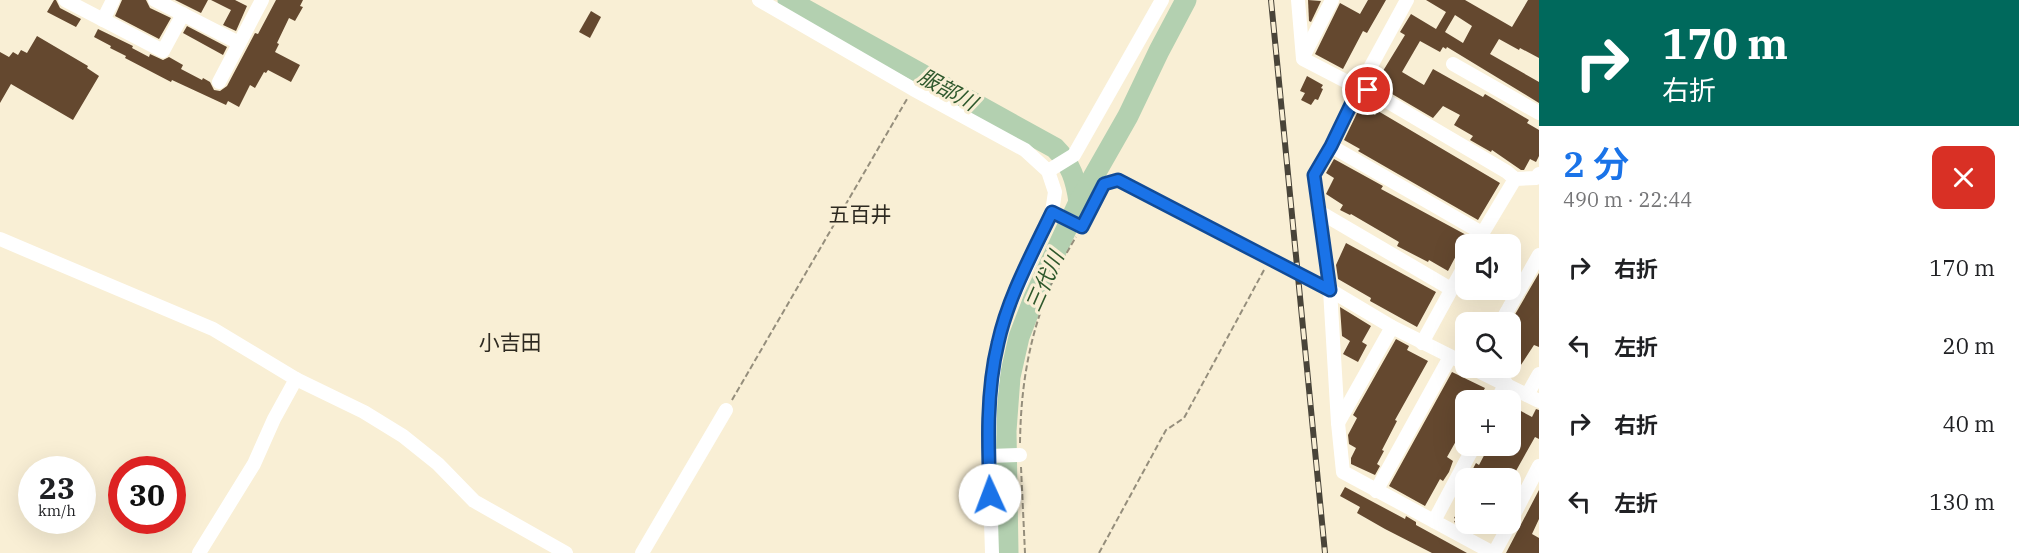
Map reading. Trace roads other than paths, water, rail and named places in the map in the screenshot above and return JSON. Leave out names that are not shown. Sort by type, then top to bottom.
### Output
[{"type":"street","points":[[65,0],[163,51],[183,14]]},
{"type":"street","points":[[103,20],[113,0]]},
{"type":"street","points":[[155,0],[239,43]]},
{"type":"street","points":[[759,0],[1025,150],[1051,169],[1055,192],[1054,212],[1007,310],[997,344],[990,402],[992,553]]},
{"type":"street","points":[[1051,169],[1074,155],[1162,0]]},
{"type":"street","points":[[1298,0],[1303,57]]},
{"type":"street","points":[[1303,57],[1332,0]]},
{"type":"street","points":[[1407,0],[1314,175],[1330,290],[1343,472],[1494,553],[1504,534]]},
{"type":"street","points":[[219,82],[257,2]]},
{"type":"street","points":[[1303,57],[1359,88],[1368,90],[1507,172],[1515,179],[1536,178],[1539,174]]},
{"type":"street","points":[[1453,64],[1539,113]]},
{"type":"street","points":[[1331,146],[1471,234]]},
{"type":"street","points":[[1482,234],[1515,179]]},
{"type":"street","points":[[1054,212],[1080,226],[1104,184],[1118,180],[1270,258],[1392,327],[1455,359]]},
{"type":"street","points":[[1318,211],[1451,289]]},
{"type":"street","points":[[0,239],[213,329],[296,379],[364,412],[403,436],[438,464],[474,501],[566,553]]},
{"type":"street","points":[[1507,312],[1539,255]]},
{"type":"street","points":[[1422,343],[1455,282]]},
{"type":"street","points":[[1338,423],[1392,327]]},
{"type":"street","points":[[1376,491],[1450,357]]},
{"type":"street","points":[[1495,378],[1533,398],[1539,374]]},
{"type":"street","points":[[199,553],[254,464],[274,419],[296,379]]},
{"type":"street","points":[[1502,390],[1506,383]]},
{"type":"street","points":[[642,553],[726,410]]},
{"type":"street","points":[[990,456],[1018,455]]},
{"type":"street","points":[[1434,521],[1469,456]]},
{"type":"street","points":[[1521,501],[1539,466]]},
{"type":"waterway","name":"服部川","points":[[788,0],[1055,148],[1072,173],[1079,202]]},
{"type":"waterway","name":"三代川","points":[[1008,553],[1006,431],[1010,377],[1019,337],[1034,298],[1079,202],[1128,116],[1186,0]]},
{"type":"railway","points":[[1271,0],[1325,553]]},
{"type":"district","name":"五百井","points":[[860,214]]},
{"type":"district","name":"小吉田","points":[[510,342]]}]
